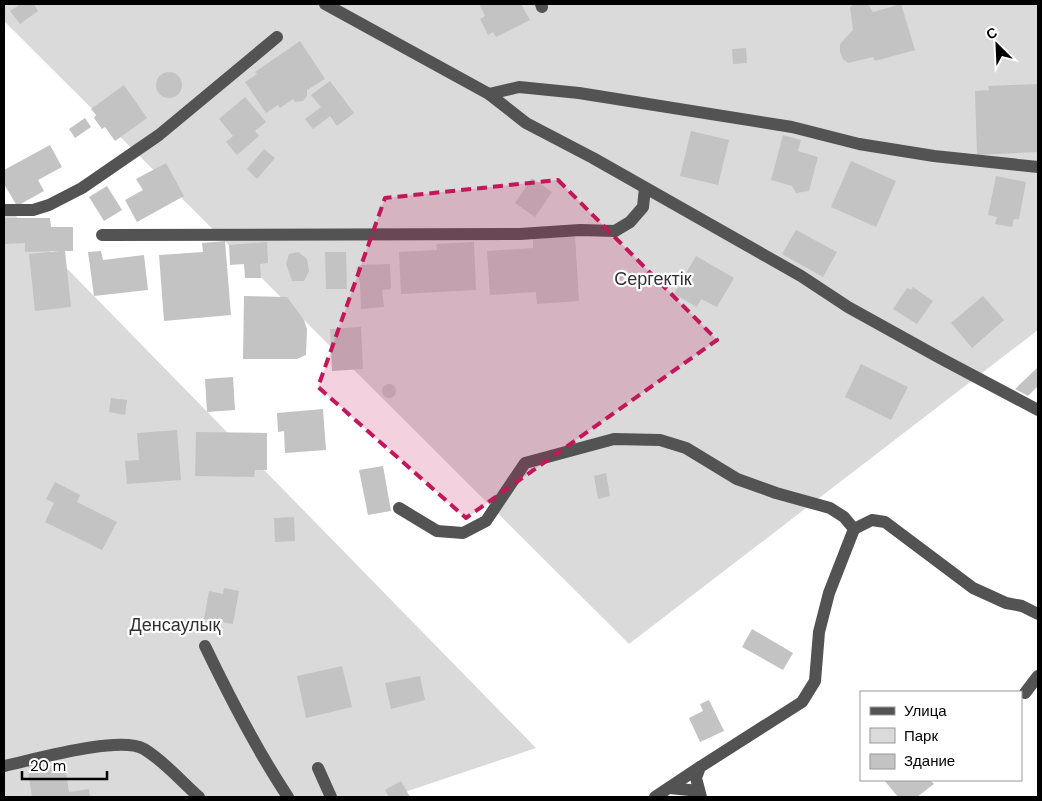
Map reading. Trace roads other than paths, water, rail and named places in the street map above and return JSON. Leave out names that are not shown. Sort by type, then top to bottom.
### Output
[{"type":"street","points":[[325,4],[489,94],[526,123],[593,158],[801,276],[856,312],[1038,410]]},
{"type":"street","points":[[4,210],[33,210],[49,205],[82,188],[158,136],[277,38]]},
{"type":"street","points":[[489,94],[519,87],[580,94],[792,127],[859,144],[934,156],[1038,167]]},
{"type":"street","points":[[102,236],[520,234],[580,230],[615,231],[630,222],[643,207],[645,188]]},
{"type":"street","points":[[399,508],[437,531],[463,533],[486,521],[525,462],[614,438],[660,440],[686,448],[737,480],[830,508],[844,517],[854,529]]},
{"type":"street","points":[[654,797],[802,702],[815,682],[820,632],[829,593],[854,529],[872,520],[885,522],[973,588],[1006,603],[1022,606],[1038,614]]},
{"type":"street","points":[[205,646],[228,694],[275,778],[288,797]]},
{"type":"street","points":[[1026,692],[1038,676]]},
{"type":"street","points":[[4,766],[97,746],[128,744],[142,748],[154,756],[198,797]]},
{"type":"street","points":[[670,788],[700,794],[696,778],[700,767]]},
{"type":"street","points":[[318,768],[331,797]]},
{"type":"park label","name":"Сергектік","points":[[653,279]]},
{"type":"park label","name":"Денсаулық","points":[[175,625]]}]
